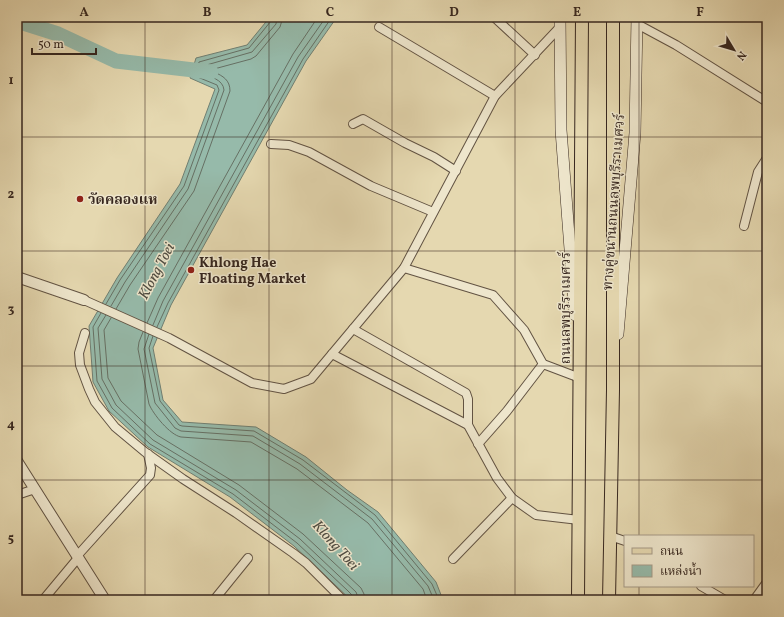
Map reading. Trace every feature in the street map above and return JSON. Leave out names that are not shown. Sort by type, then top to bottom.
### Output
[{"type":"main road","name":"ถนนลพบุรีราเมศวร์","points":[[578,600],[577,549],[579,520],[582,17]]},
{"type":"main road","points":[[609,600],[613,390],[613,17]]},
{"type":"main road","name":"ทางคู่ขนานถนนลพบุรีราเมศวร์","points":[[613,390],[635,132],[637,21]]},
{"type":"main road","points":[[560,22],[561,130],[580,378]]},
{"type":"street","points":[[494,17],[535,55]]},
{"type":"street","points":[[637,21],[763,98],[767,102]]},
{"type":"street","points":[[17,277],[84,300],[161,335],[252,383],[284,389],[311,379],[404,268],[495,96],[535,55],[560,22]]},
{"type":"street","points":[[379,27],[495,96]]},
{"type":"street","points":[[353,124],[363,119],[405,143],[434,157],[456,171]]},
{"type":"street","points":[[271,144],[289,145],[309,152],[370,186],[433,212]]},
{"type":"street","points":[[744,226],[758,172],[767,158]]},
{"type":"street","points":[[404,268],[493,295],[524,330],[543,364],[580,378]]},
{"type":"street","points":[[353,329],[466,393],[468,400],[468,425],[497,478],[512,498],[536,516],[579,520]]},
{"type":"street","points":[[85,333],[79,353],[80,365],[92,396],[100,409],[116,427],[148,454],[183,479],[236,513],[293,553],[306,563],[343,600]]},
{"type":"street","points":[[332,354],[468,425]]},
{"type":"street","points":[[478,444],[507,412],[543,364]]},
{"type":"street","points":[[43,600],[78,557],[150,475],[151,468],[148,454]]},
{"type":"street","points":[[17,461],[105,600]]},
{"type":"street","points":[[17,495],[35,489]]},
{"type":"street","points":[[453,559],[512,498]]},
{"type":"street","points":[[610,536],[624,541]]},
{"type":"street","points":[[214,600],[248,558]]},
{"type":"street","points":[[754,600],[767,582]]},
{"type":"street","points":[[704,587],[725,600]]},
{"type":"water","points":[[270,17],[337,17],[306,61],[171,305],[153,348],[163,400],[182,422],[256,427],[306,457],[347,490],[378,512],[436,582],[443,600],[351,600],[294,546],[230,497],[148,447],[109,411],[93,382],[89,326],[117,278],[180,184],[215,89],[190,78],[196,58],[247,45]]},
{"type":"waterway","name":"Klong Toei","points":[[17,21],[58,34],[116,61],[211,72]]},
{"type":"place","name":"วัดคลองแห","points":[[80,199]]},
{"type":"place","name":"Khlong Hae Floating Market","points":[[191,270]]}]
